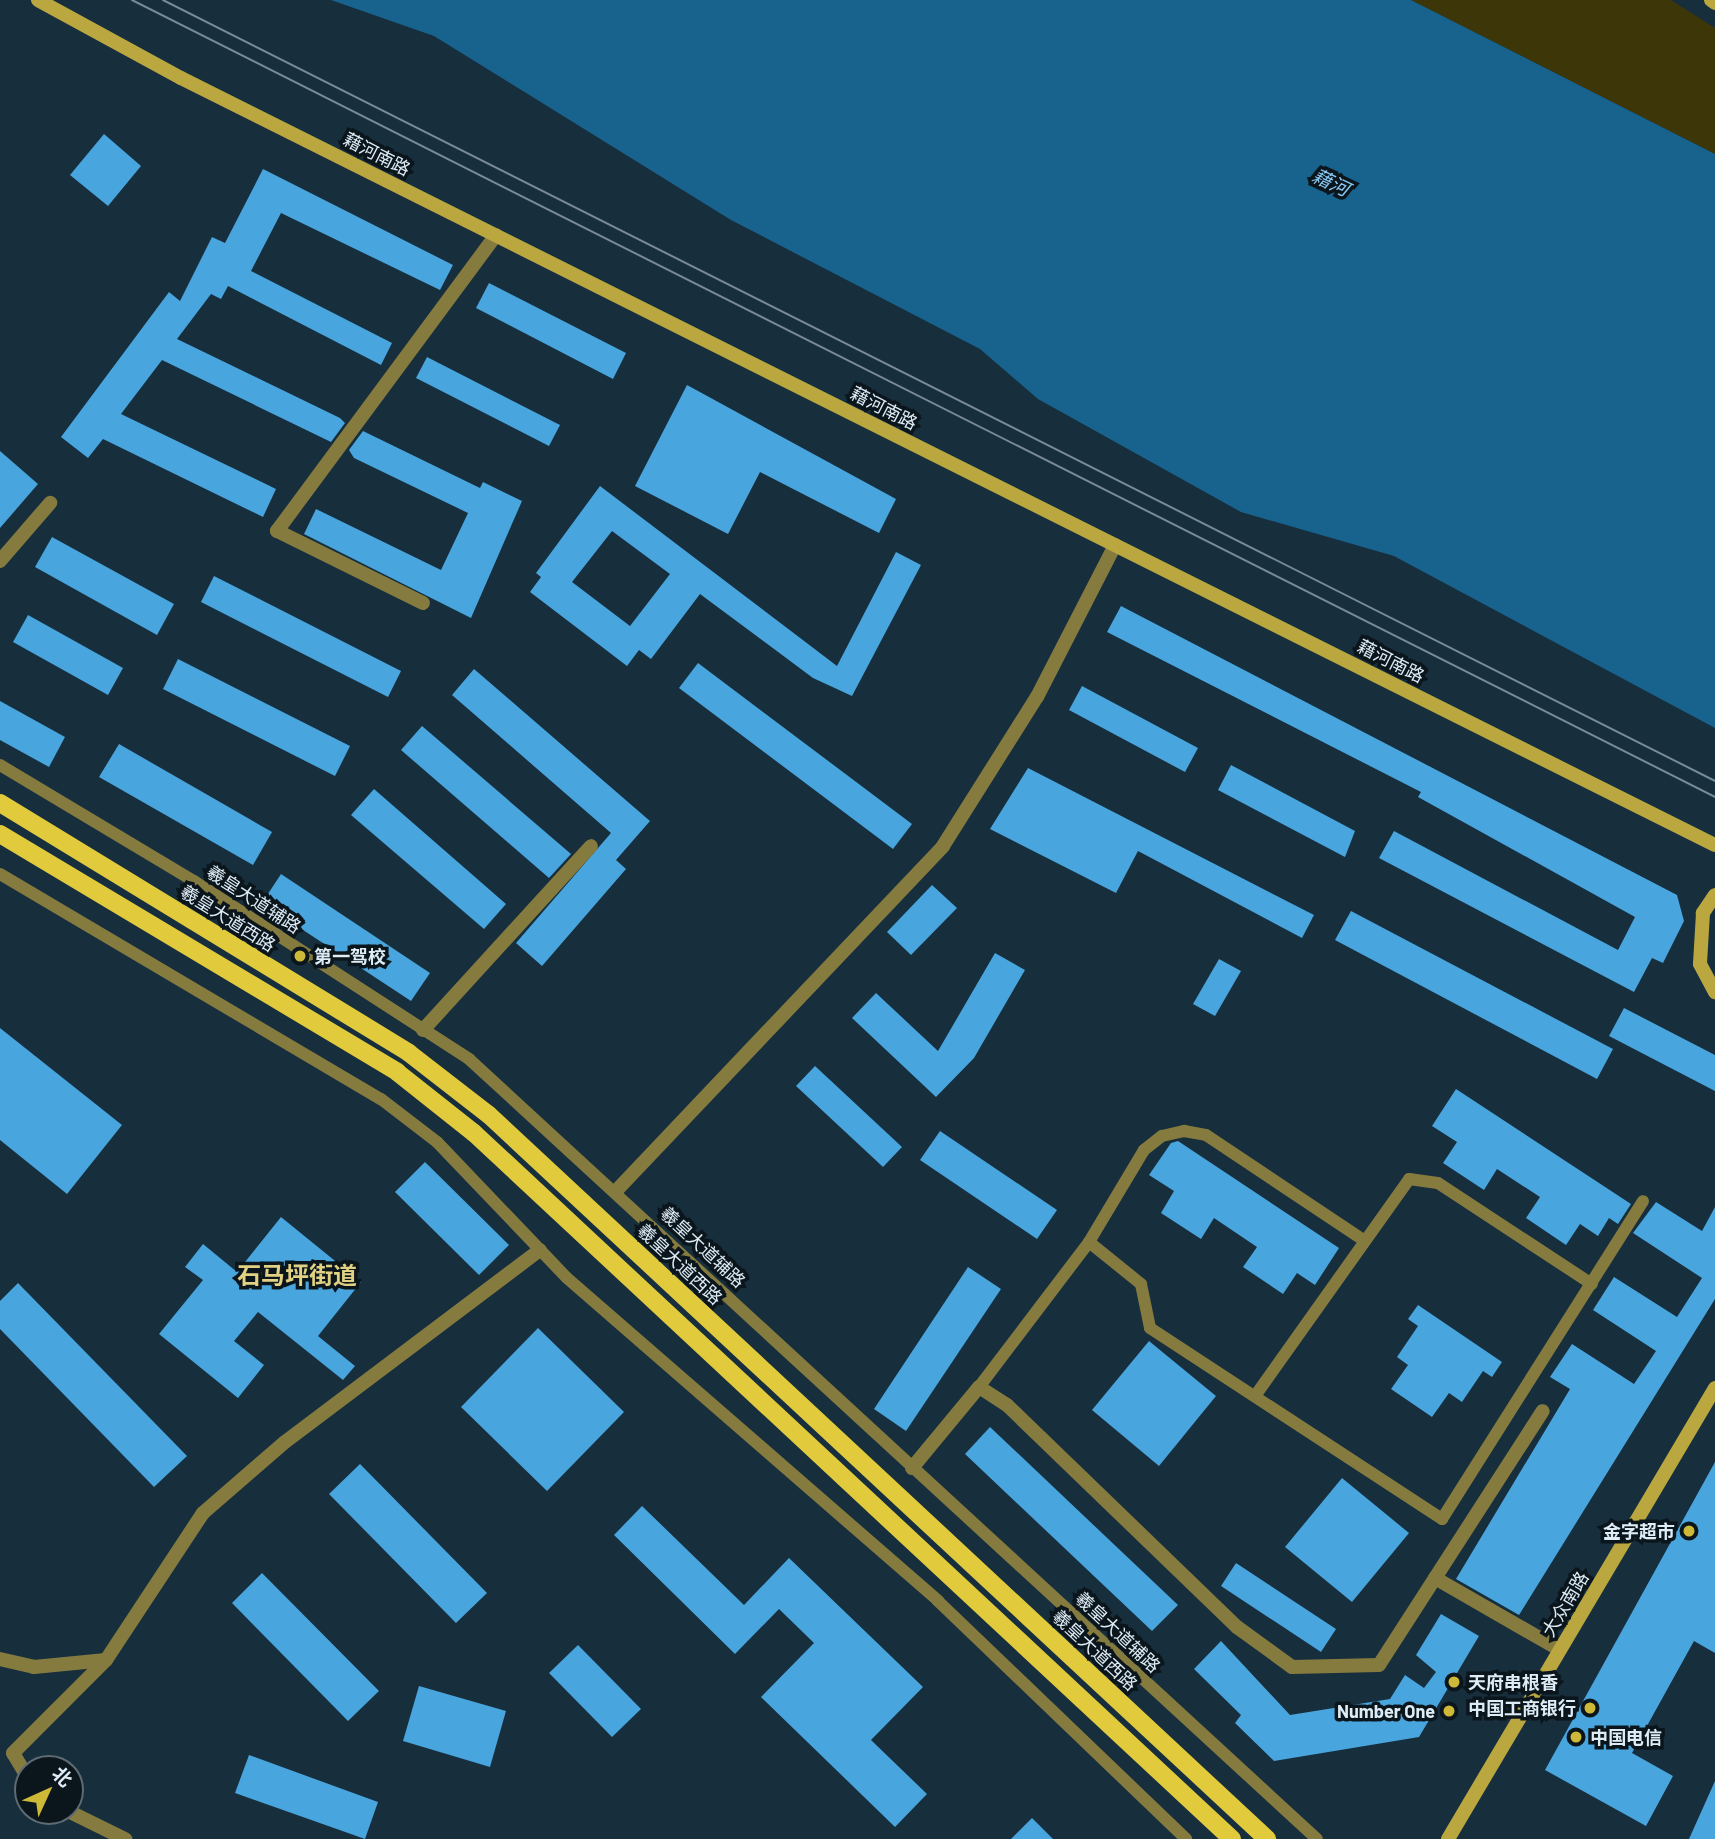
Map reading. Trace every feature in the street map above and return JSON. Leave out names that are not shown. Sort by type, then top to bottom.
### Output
[{"type":"main road","name":"藉河南路","points":[[38,0],[496,235],[1715,845]]},
{"type":"main road","name":"羲皇大道西路","points":[[0,803],[409,1054],[489,1115],[1268,1839]]},
{"type":"main road","points":[[0,834],[397,1072],[474,1133],[1232,1839]]},
{"type":"main road","points":[[1715,894],[1703,913],[1700,964],[1715,992]]},
{"type":"main road","name":"大众南路","points":[[1448,1839],[1715,1388]]},
{"type":"street","points":[[424,603],[277,531],[496,235]]},
{"type":"street","points":[[0,561],[50,503]]},
{"type":"street","points":[[617,1191],[943,846],[1037,697],[1115,545]]},
{"type":"street","points":[[423,1030],[591,846]]},
{"type":"street","points":[[14,1755],[13,1753],[106,1660],[203,1513],[285,1442],[540,1250]]},
{"type":"street","points":[[912,1468],[979,1387],[1007,1405],[1237,1627],[1292,1667],[1379,1665],[1543,1410]]},
{"type":"street","points":[[1435,1578],[1560,1650]]},
{"type":"street","points":[[0,1659],[34,1667],[106,1660]]},
{"type":"street","points":[[84,1819],[125,1839]]},
{"type":"lane","name":"羲皇大道辅路","points":[[0,765],[194,881],[469,1059],[617,1191],[912,1468],[1317,1839]]},
{"type":"lane","points":[[0,874],[381,1099],[437,1142],[540,1250],[938,1601],[1186,1839]]},
{"type":"lane","points":[[979,1387],[1089,1242],[1144,1150],[1162,1136],[1184,1131],[1206,1135],[1365,1241]]},
{"type":"lane","points":[[1255,1396],[1409,1179],[1438,1183],[1591,1284]]},
{"type":"lane","points":[[1089,1242],[1141,1284],[1150,1328],[1441,1519],[1643,1201]]},
{"type":"shaded area","points":[[1411,0],[1671,0],[1715,28],[1715,154]]},
{"type":"water","name":"藉河","points":[[331,0],[1411,0],[1715,154],[1715,728],[1394,556],[1241,512],[1038,399],[980,349],[731,220],[434,36]]},
{"type":"building","points":[[104,134],[141,166],[108,206],[70,175]]},
{"type":"building","points":[[263,169],[453,265],[440,290],[281,213],[251,271],[392,343],[381,365],[228,286],[221,299],[211,294],[177,339],[340,418],[345,423],[331,442],[162,360],[121,414],[276,489],[263,517],[103,439],[88,458],[61,437],[169,292],[180,301],[212,237],[225,243]]},
{"type":"building","points":[[489,283],[626,353],[613,379],[476,308]]},
{"type":"building","points":[[427,357],[560,425],[549,446],[416,378]]},
{"type":"building","points":[[687,385],[896,499],[879,533],[760,472],[728,534],[635,486]]},
{"type":"building","points":[[363,431],[480,488],[483,482],[522,501],[471,618],[304,534],[316,509],[441,570],[468,513],[354,458],[349,450]]},
{"type":"building","points":[[0,451],[38,484],[0,528]]},
{"type":"building","points":[[600,486],[837,666],[896,552],[921,565],[852,696],[813,678],[700,594],[651,659],[639,650],[627,666],[530,592],[541,577],[536,573]],"holes":[[[612,531],[670,574],[630,626],[572,582]]]},
{"type":"building","points":[[52,537],[174,604],[157,635],[35,567]]},
{"type":"building","points":[[214,576],[401,671],[388,697],[201,602]]},
{"type":"building","points":[[1121,606],[1677,895],[1684,921],[1663,963],[1652,958],[1634,992],[1379,858],[1394,831],[1618,950],[1635,917],[1418,797],[1421,792],[1107,632]]},
{"type":"building","points":[[28,615],[123,668],[108,695],[13,642]]},
{"type":"building","points":[[178,659],[350,746],[335,776],[163,689]]},
{"type":"building","points":[[698,663],[912,824],[893,849],[679,688]]},
{"type":"building","points":[[474,669],[650,821],[616,860],[626,869],[542,966],[516,943],[611,833],[452,695]]},
{"type":"building","points":[[1082,686],[1198,748],[1185,772],[1069,710]]},
{"type":"building","points":[[0,701],[65,737],[49,767],[0,740]]},
{"type":"building","points":[[422,726],[571,854],[549,878],[401,750]]},
{"type":"building","points":[[119,744],[272,832],[253,865],[99,777]]},
{"type":"building","points":[[1231,765],[1355,831],[1345,857],[1218,790]]},
{"type":"building","points":[[1028,768],[1314,915],[1302,938],[1138,851],[1116,893],[990,829]]},
{"type":"building","points":[[374,789],[506,904],[484,929],[351,815]]},
{"type":"building","points":[[281,874],[430,973],[411,1001],[262,903]]},
{"type":"building","points":[[932,885],[957,908],[911,955],[887,932]]},
{"type":"building","points":[[1351,911],[1613,1049],[1597,1079],[1335,940]]},
{"type":"building","points":[[995,953],[1025,970],[974,1058],[936,1097],[852,1018],[876,993],[938,1051]]},
{"type":"building","points":[[1219,959],[1241,971],[1215,1016],[1193,1004]]},
{"type":"building","points":[[1624,1008],[1715,1055],[1715,1091],[1609,1036]]},
{"type":"building","points":[[0,1028],[122,1125],[67,1194],[0,1140]]},
{"type":"building","points":[[815,1066],[902,1147],[883,1167],[796,1086]]},
{"type":"building","points":[[1456,1089],[1631,1204],[1618,1224],[1609,1218],[1598,1236],[1580,1224],[1566,1245],[1526,1218],[1540,1197],[1497,1169],[1484,1190],[1443,1163],[1457,1142],[1432,1126]]},
{"type":"building","points":[[940,1131],[1057,1210],[1037,1239],[920,1160]]},
{"type":"building","points":[[1178,1141],[1339,1248],[1315,1285],[1297,1273],[1283,1294],[1243,1267],[1257,1247],[1214,1218],[1201,1239],[1161,1213],[1174,1191],[1149,1175],[1171,1143]]},
{"type":"building","points":[[425,1162],[509,1245],[479,1275],[395,1192]]},
{"type":"building","points":[[1656,1202],[1702,1231],[1715,1207],[1715,1299],[1519,1615],[1456,1579],[1570,1389],[1550,1377],[1572,1344],[1634,1384],[1656,1351],[1593,1310],[1614,1277],[1677,1317],[1702,1278],[1633,1233]]},
{"type":"building","points":[[281,1217],[361,1282],[318,1336],[355,1366],[343,1380],[258,1312],[234,1341],[264,1365],[238,1398],[159,1334],[203,1280],[185,1267],[203,1244],[237,1272]]},
{"type":"building","points":[[968,1267],[1001,1289],[906,1431],[874,1409]]},
{"type":"building","points":[[18,1283],[187,1456],[154,1487],[0,1329],[0,1301]]},
{"type":"building","points":[[1418,1305],[1502,1362],[1492,1377],[1483,1371],[1462,1402],[1449,1393],[1432,1417],[1391,1389],[1408,1365],[1397,1357],[1418,1326],[1408,1319]]},
{"type":"building","points":[[538,1328],[624,1412],[547,1491],[461,1407]]},
{"type":"building","points":[[1149,1341],[1216,1396],[1159,1466],[1092,1410]]},
{"type":"building","points":[[990,1427],[1178,1605],[1152,1631],[965,1454]]},
{"type":"building","points":[[1715,1462],[1715,1653],[1694,1641],[1632,1753],[1673,1776],[1646,1826],[1545,1770]]},
{"type":"building","points":[[360,1464],[487,1593],[456,1623],[329,1494]]},
{"type":"building","points":[[1342,1478],[1409,1533],[1352,1602],[1285,1547]]},
{"type":"building","points":[[642,1506],[744,1605],[789,1558],[923,1687],[871,1740],[927,1794],[895,1827],[761,1697],[814,1643],[779,1609],[735,1654],[614,1535]]},
{"type":"building","points":[[1236,1563],[1336,1629],[1321,1652],[1221,1586]]},
{"type":"building","points":[[262,1573],[379,1691],[348,1721],[232,1603]]},
{"type":"building","points":[[1441,1614],[1479,1636],[1419,1737],[1274,1761],[1235,1723],[1241,1715],[1194,1669],[1221,1641],[1290,1715],[1390,1699],[1405,1675],[1424,1688],[1436,1672],[1416,1655]]},
{"type":"building","points":[[578,1645],[641,1709],[612,1737],[549,1673]]},
{"type":"building","points":[[419,1686],[506,1711],[490,1767],[403,1741]]},
{"type":"building","points":[[249,1755],[378,1802],[365,1839],[235,1793]]},
{"type":"building","points":[[1715,1781],[1715,1839],[1689,1839]]},
{"type":"building","points":[[1032,1818],[1053,1839],[1011,1839]]},
{"type":"tram line","points":[[132,0],[1715,797]]},
{"type":"tram line","points":[[163,0],[1715,781]]},
{"type":"place","name":"第一驾校","points":[[300,956]]},
{"type":"place","name":"金字超市","points":[[1689,1531]]},
{"type":"place","name":"天府串根香","points":[[1454,1682]]},
{"type":"place","name":"中国工商银行","points":[[1590,1708]]},
{"type":"place","name":"Number One","points":[[1449,1711]]},
{"type":"place","name":"中国电信","points":[[1576,1737]]},
{"type":"district","name":"石马坪街道","points":[[297,1275]]}]
